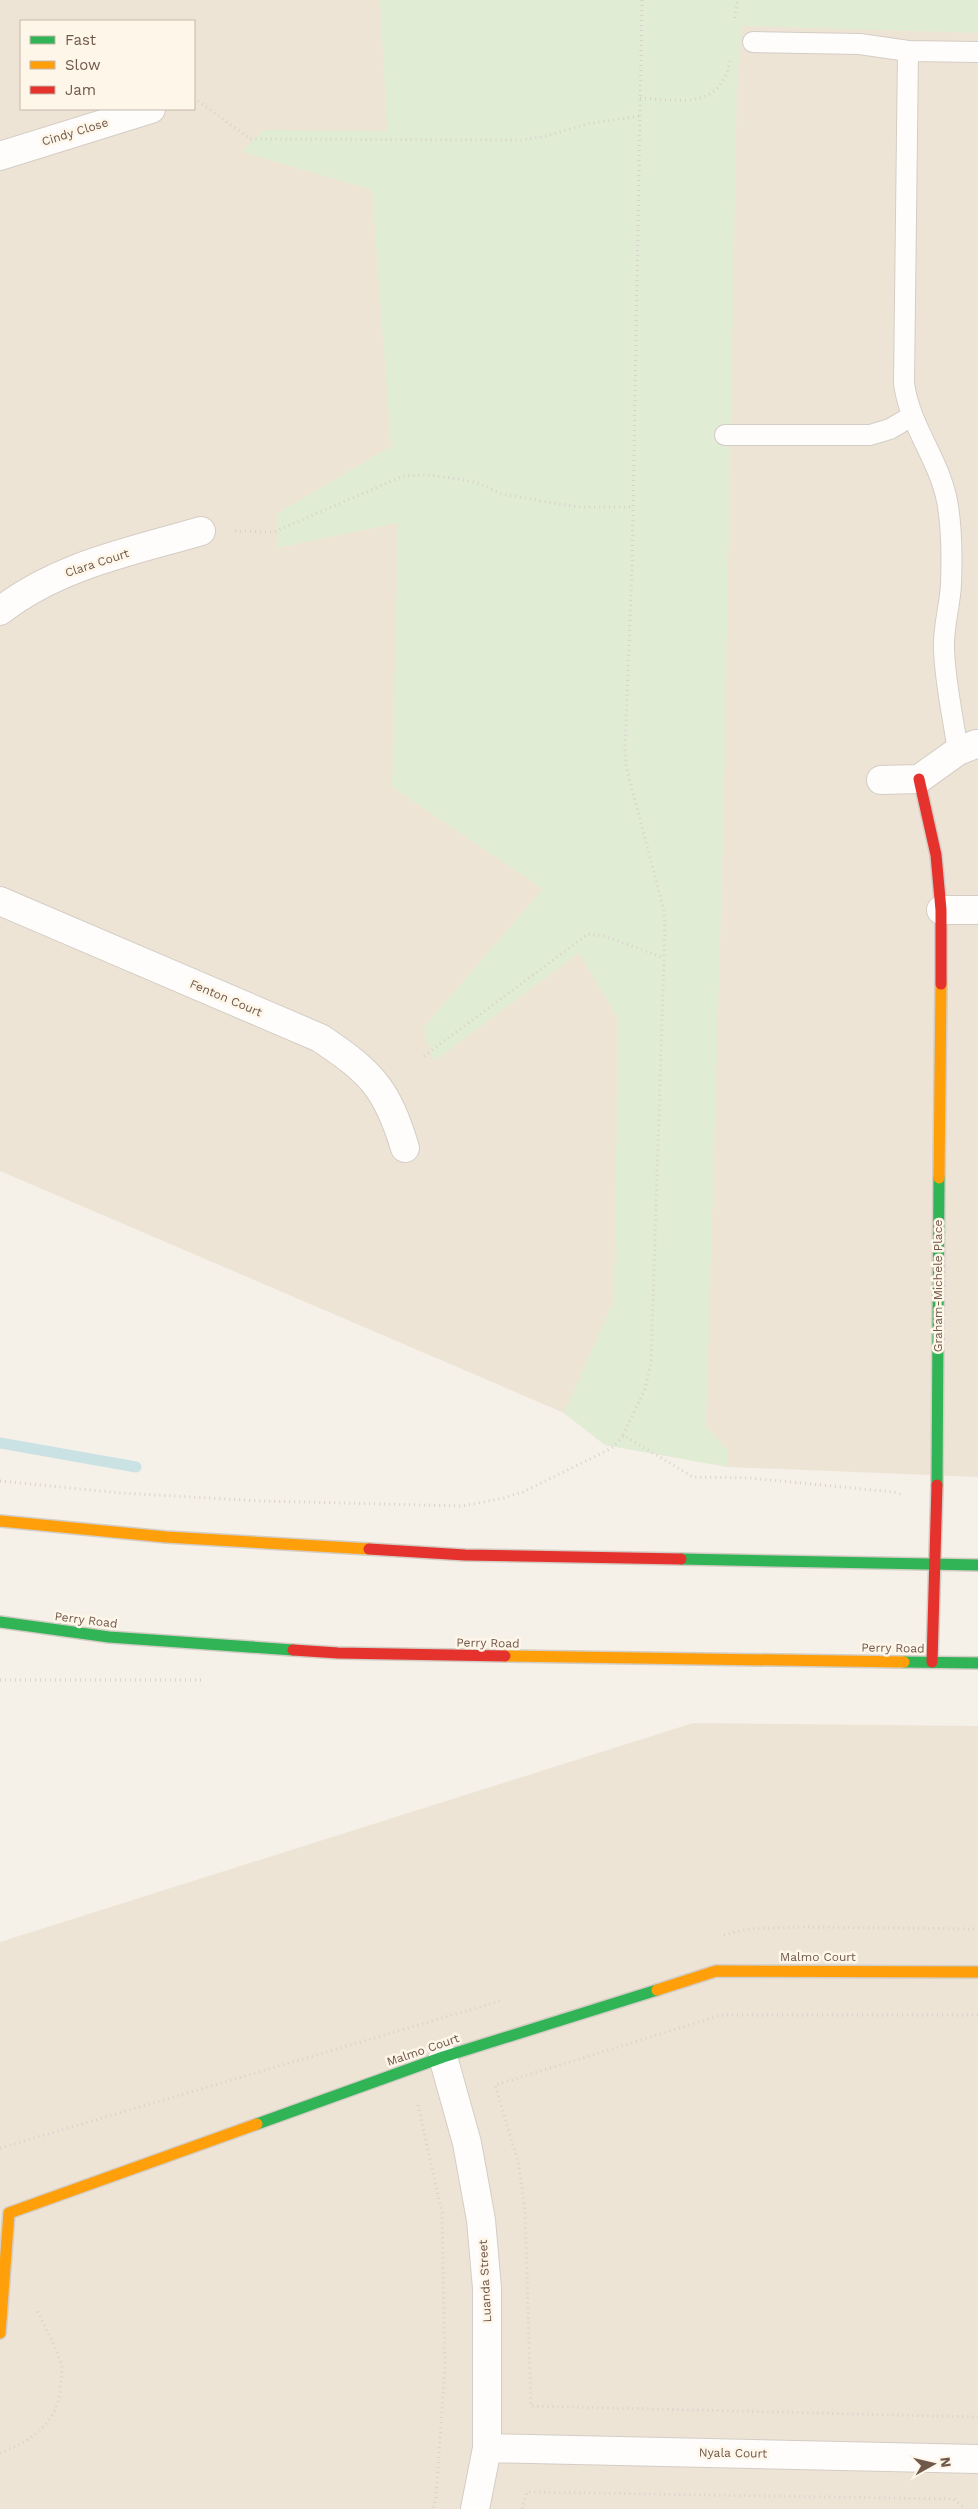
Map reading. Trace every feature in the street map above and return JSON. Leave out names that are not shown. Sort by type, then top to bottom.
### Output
[{"type":"street","name":"Cindy Close","points":[[0,156],[148,110]]},
{"type":"street","name":"Clara Court","points":[[0,611],[25,592],[88,564],[201,531]]},
{"type":"street","points":[[881,780],[919,779],[967,747]]},
{"type":"street","name":"Graham-Michele Place","points":[[919,779],[936,855],[941,910],[937,1505],[932,1662]]},
{"type":"street","name":"Fenton Court","points":[[0,901],[320,1038],[351,1058],[372,1078],[389,1103],[405,1148]]},
{"type":"street","points":[[941,910],[978,910]]},
{"type":"street","points":[[0,1521],[166,1538],[465,1555],[978,1565]]},
{"type":"street","name":"Perry Road","points":[[0,1622],[109,1637],[338,1653],[978,1663]]},
{"type":"street","name":"Malmo Court","points":[[0,2333],[9,2212],[443,2057],[716,1970],[978,1972]]},
{"type":"street","name":"Luanda Street","points":[[443,2057],[467,2142],[481,2220],[487,2288],[487,2448],[475,2509]]},
{"type":"street","name":"Nyala Court","points":[[487,2448],[978,2459]]},
{"type":"lane","points":[[753,42],[860,44],[908,51],[978,52]]},
{"type":"lane","points":[[908,51],[904,383],[912,416],[934,458],[947,500],[951,546],[951,586],[945,619],[944,649],[967,747]]},
{"type":"lane","points":[[725,435],[870,435],[890,429],[912,416]]},
{"type":"path","points":[[0,1481],[121,1493],[261,1501],[462,1506],[504,1498],[523,1492],[612,1448],[624,1436],[645,1389],[651,1363],[664,911],[626,766],[633,507],[642,0]]},
{"type":"path","points":[[734,23],[738,0]]},
{"type":"path","points":[[640,98],[692,101],[709,96],[725,77],[731,51]]},
{"type":"path","points":[[195,99],[250,139],[521,140],[546,136],[586,124],[640,116]]},
{"type":"path","points":[[201,531],[274,532],[390,480],[403,476],[428,475],[460,478],[481,484],[502,494],[577,508],[633,507]]},
{"type":"path","points":[[424,1056],[588,934],[595,933],[664,958]]},
{"type":"path","points":[[624,1436],[693,1477],[749,1478],[894,1492],[937,1505]]},
{"type":"path","points":[[978,2014],[722,2015],[495,2085],[519,2165],[525,2212],[532,2406],[978,2417]]},
{"type":"path","points":[[409,2108],[418,2104],[442,2213],[444,2365],[436,2498],[432,2509]]},
{"type":"path","points":[[0,2453],[22,2445],[39,2430],[52,2418],[60,2399],[62,2365],[36,2308]]},
{"type":"path","points":[[522,2509],[527,2492],[954,2499],[965,2509]]},
{"type":"shaded area","points":[[0,0],[978,0],[978,1477],[728,1467],[605,1445],[564,1413],[0,1171]]},
{"type":"shaded area","points":[[693,1723],[978,1726],[978,2509],[0,2509],[0,1942]]},
{"type":"green space","points":[[380,0],[978,0],[978,33],[742,26],[737,85],[723,844],[706,1426],[728,1450],[728,1467],[605,1445],[564,1413],[614,1300],[618,1018],[579,953],[434,1061],[423,1028],[543,889],[392,787],[398,523],[277,548],[278,513],[391,446],[372,190],[242,152],[263,130],[387,131]]},
{"type":"waterway","points":[[0,1443],[136,1467]]},
{"type":"traffic: fast","points":[[937,1485],[939,1178]]},
{"type":"traffic: fast","points":[[681,1559],[978,1565]]},
{"type":"traffic: fast","points":[[0,1622],[109,1637],[293,1650]]},
{"type":"traffic: fast","points":[[904,1662],[978,1663]]},
{"type":"traffic: fast","points":[[257,2124],[443,2057],[657,1990]]},
{"type":"traffic: slow","points":[[939,1178],[941,984]]},
{"type":"traffic: slow","points":[[0,1521],[166,1537],[369,1549]]},
{"type":"traffic: slow","points":[[505,1656],[904,1662]]},
{"type":"traffic: slow","points":[[657,1990],[716,1971],[978,1972]]},
{"type":"traffic: slow","points":[[0,2333],[9,2213],[257,2124]]},
{"type":"traffic: jam","points":[[919,779],[936,855],[941,910],[941,984]]},
{"type":"traffic: jam","points":[[932,1662],[937,1485]]},
{"type":"traffic: jam","points":[[369,1549],[465,1555],[681,1559]]},
{"type":"traffic: jam","points":[[293,1650],[338,1653],[505,1656]]}]
